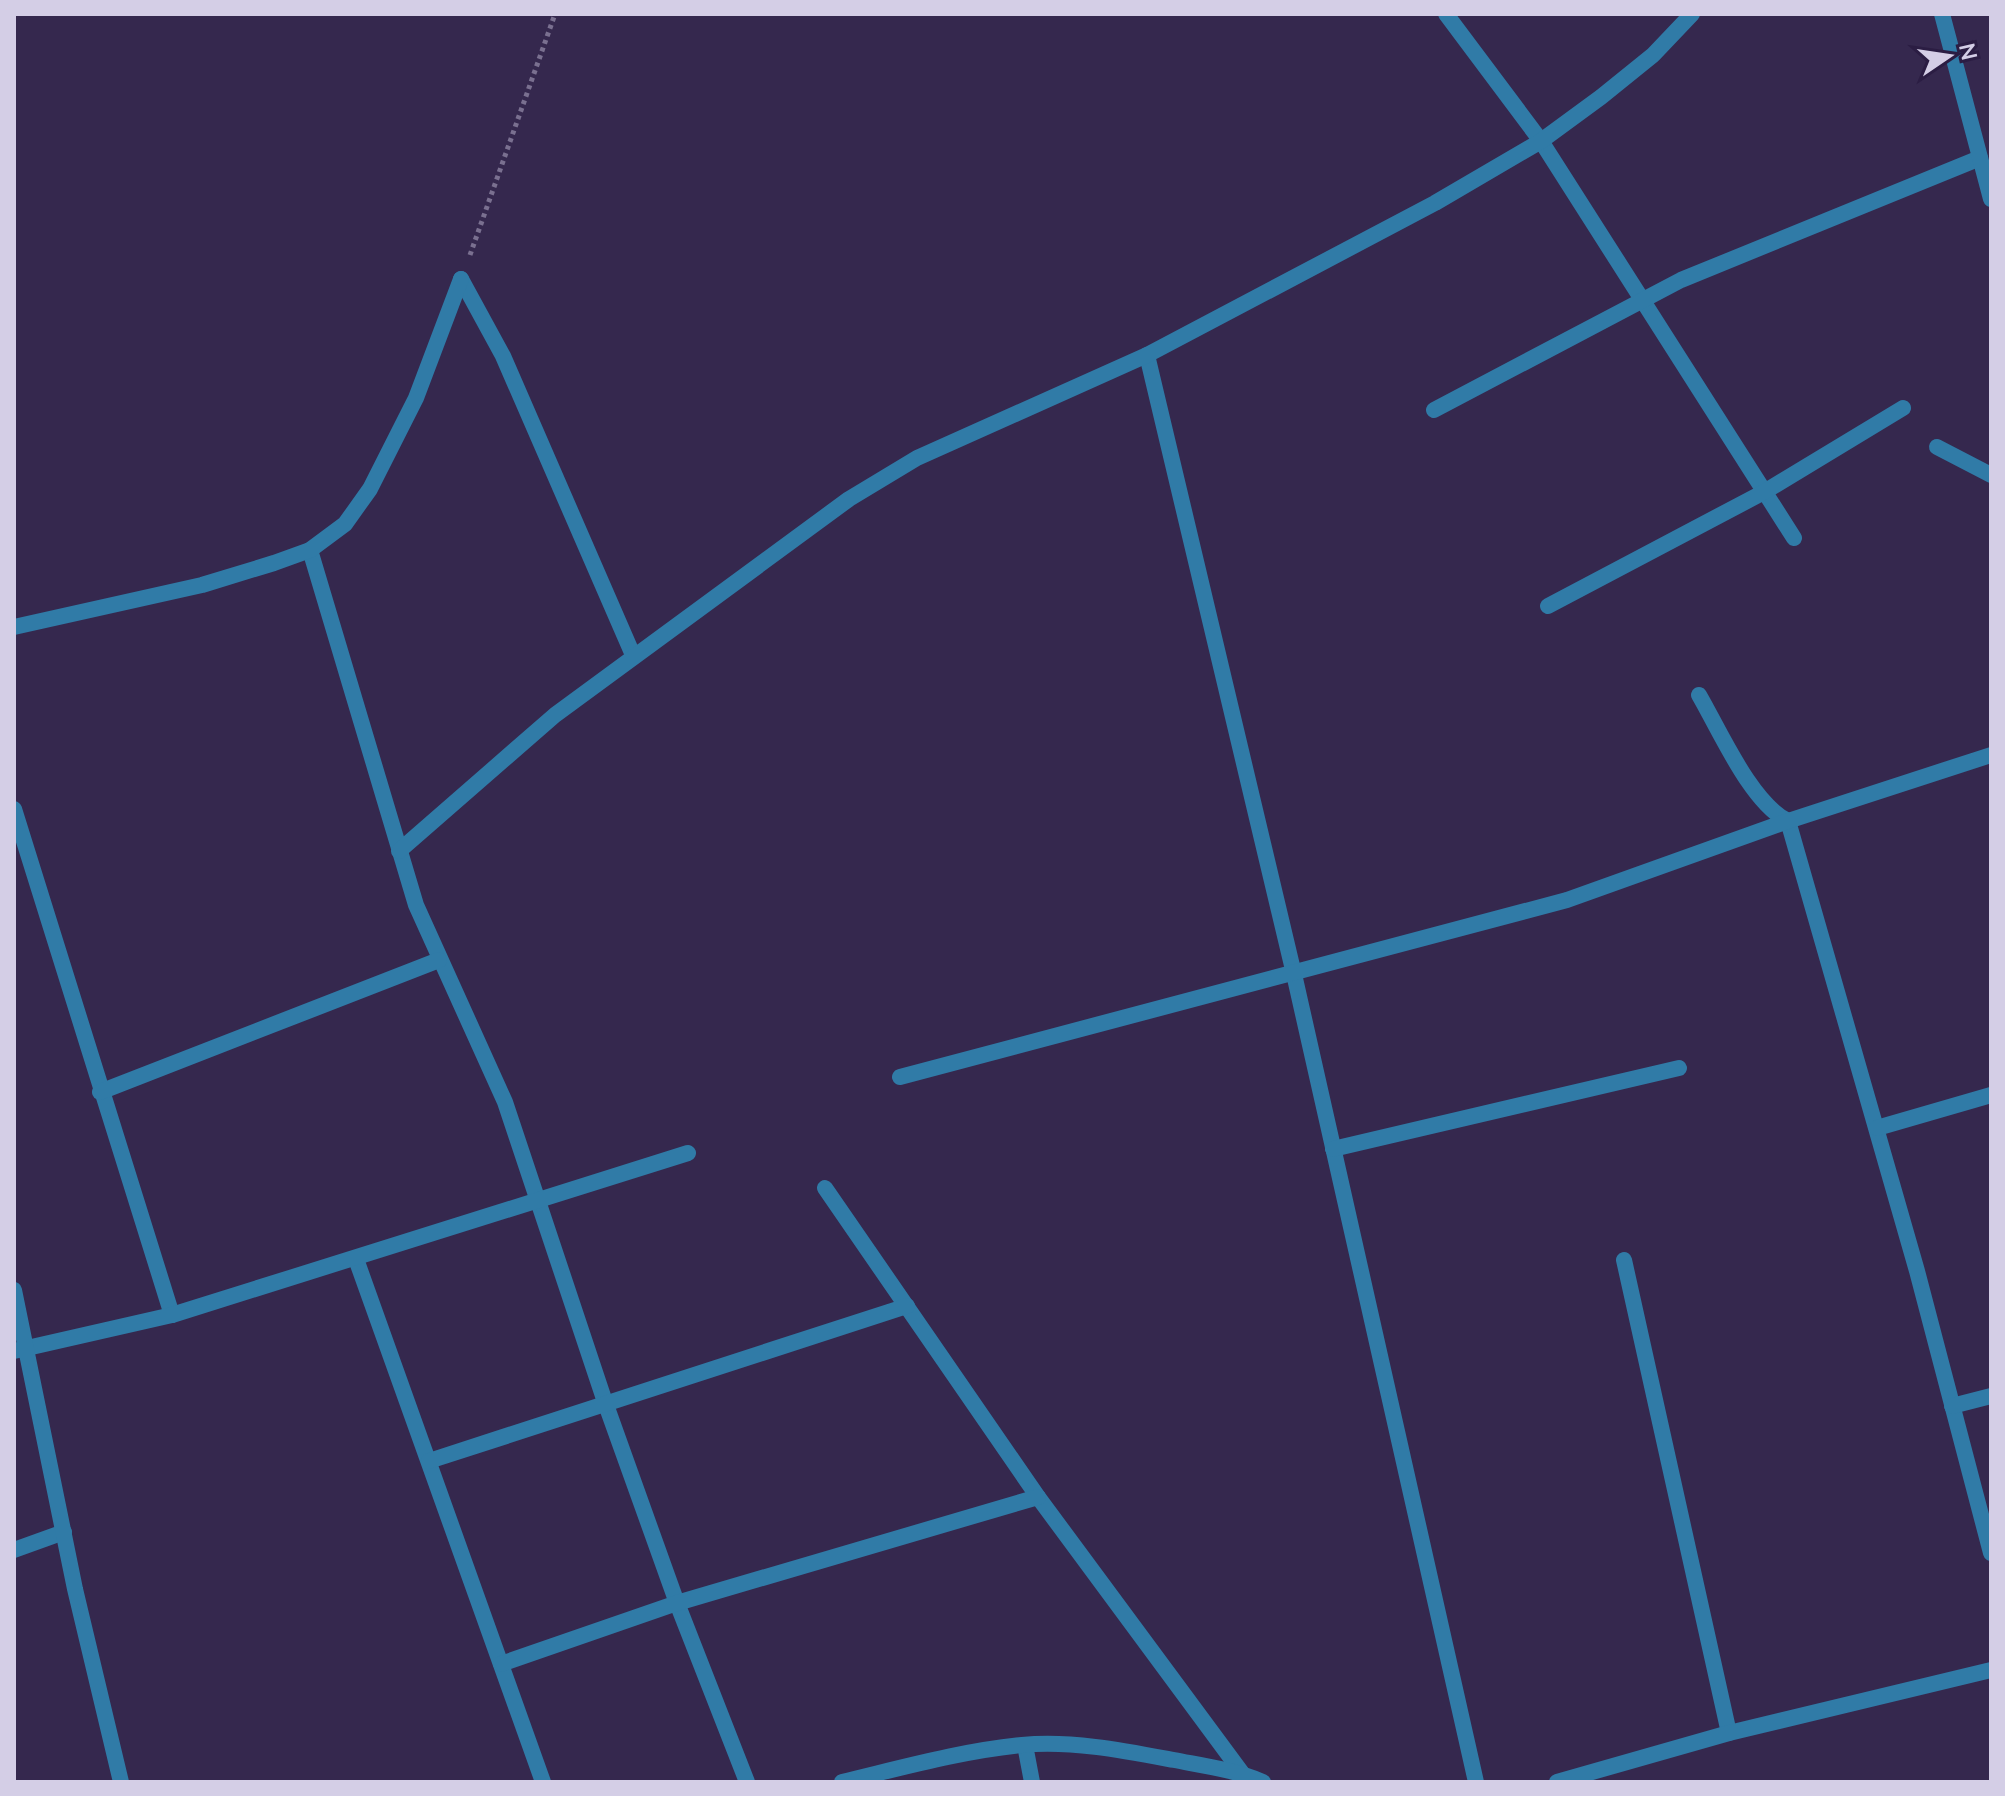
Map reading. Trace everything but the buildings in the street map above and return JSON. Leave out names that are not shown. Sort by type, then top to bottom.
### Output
[{"type":"street","points":[[1446,14],[1541,141],[1794,538]]},
{"type":"street","points":[[399,851],[555,715],[849,499],[917,458],[1147,355],[1435,203],[1541,141],[1653,55],[1692,14]]},
{"type":"street","points":[[1942,14],[1991,199]]},
{"type":"street","points":[[1434,410],[1732,256],[1980,158]]},
{"type":"street","points":[[14,627],[202,585],[310,550],[345,524],[370,489],[416,398],[461,279]]},
{"type":"street","points":[[461,279],[503,356],[633,655]]},
{"type":"street","points":[[1147,355],[1294,974],[1476,1782]]},
{"type":"street","points":[[1548,606],[1764,492],[1903,408]]},
{"type":"street","points":[[1937,447],[1991,475]]},
{"type":"street","points":[[310,550],[399,851],[439,960],[489,1064],[540,1202],[605,1402],[677,1603],[747,1782]]},
{"type":"street","points":[[1699,695],[1759,795],[1773,814],[1788,821],[1877,1128],[1991,1553]]},
{"type":"street","points":[[900,1077],[1567,900],[1788,821],[1991,755]]},
{"type":"street","points":[[14,809],[172,1315]]},
{"type":"street","points":[[100,1092],[439,960]]},
{"type":"street","points":[[1333,1149],[1679,1068]]},
{"type":"street","points":[[1877,1128],[1991,1095]]},
{"type":"street","points":[[21,1349],[172,1315],[540,1202],[688,1153]]},
{"type":"street","points":[[825,1188],[1038,1497],[1242,1773]]},
{"type":"street","points":[[356,1259],[543,1782]]},
{"type":"street","points":[[1624,1260],[1729,1733]]},
{"type":"street","points":[[14,1290],[21,1349],[121,1782]]},
{"type":"street","points":[[429,1461],[907,1306]]},
{"type":"street","points":[[1952,1406],[1991,1396]]},
{"type":"street","points":[[501,1664],[677,1603],[1038,1497]]},
{"type":"street","points":[[14,1550],[64,1532]]},
{"type":"street","points":[[1557,1782],[1729,1733],[1991,1670]]},
{"type":"street","points":[[1025,1745],[1032,1782]]},
{"type":"street","points":[[842,1782],[926,1762],[1025,1745],[1074,1746],[1242,1773],[1263,1782]]},
{"type":"path","points":[[461,279],[555,14]]}]
